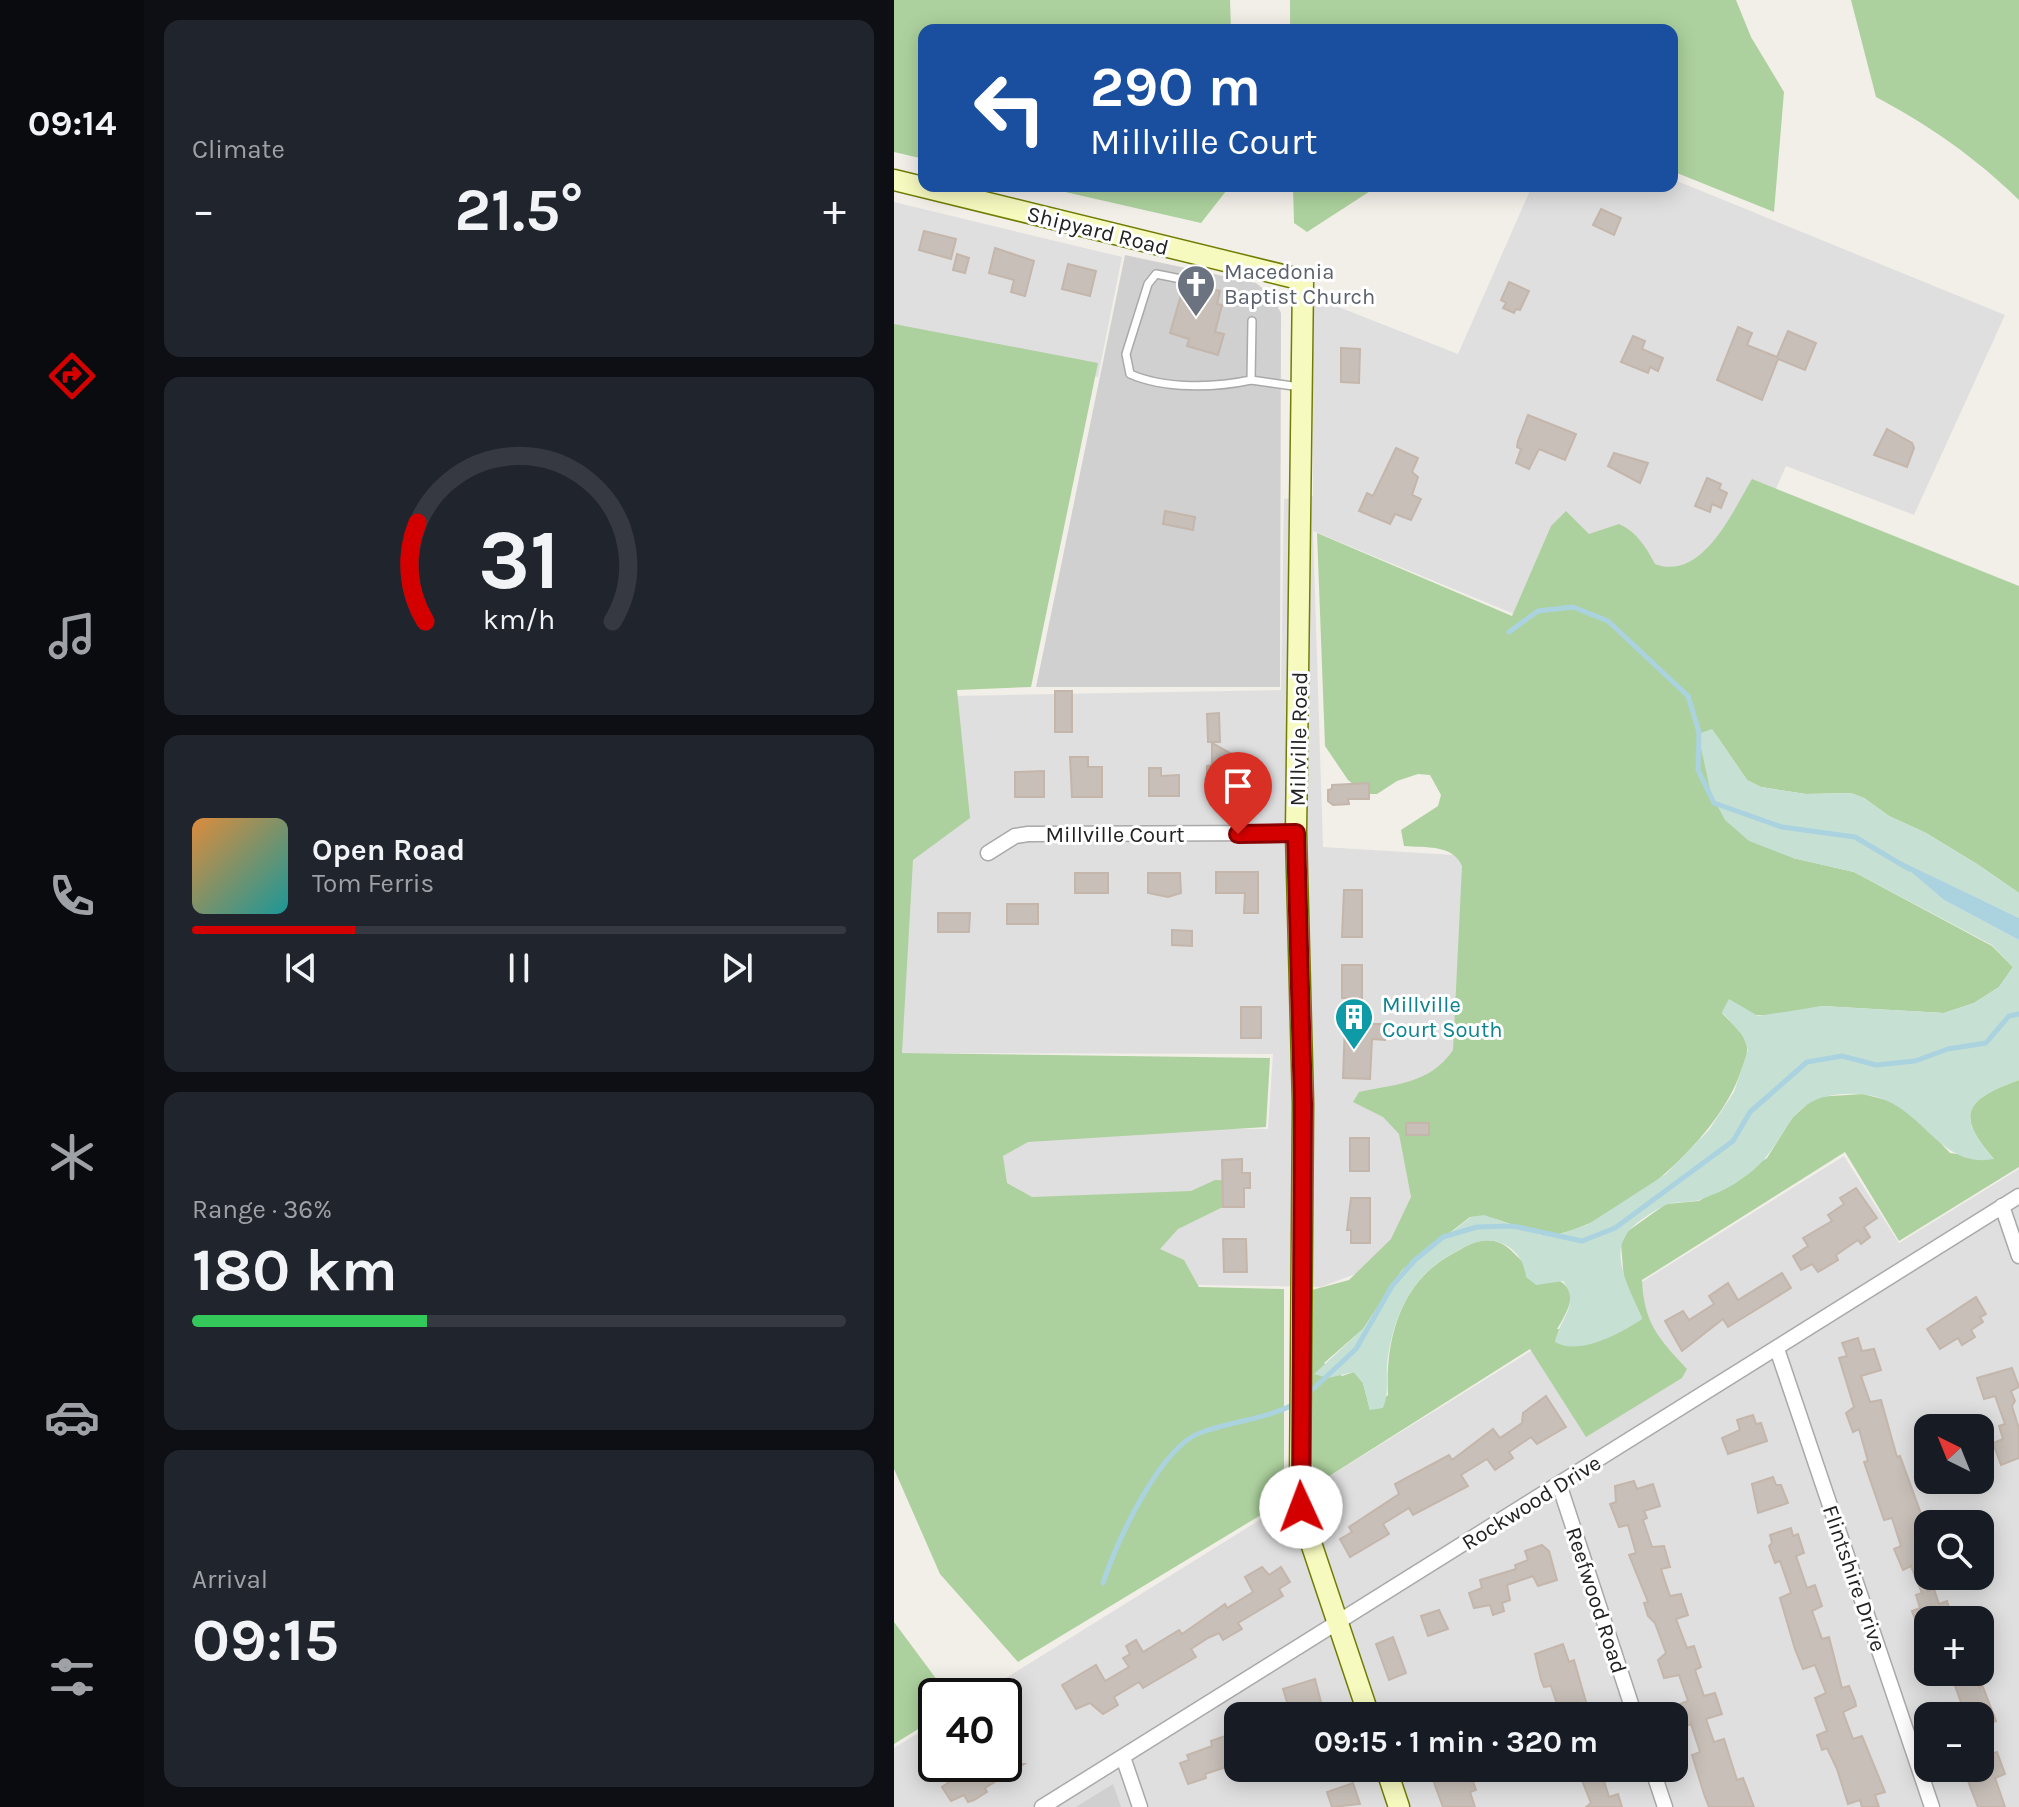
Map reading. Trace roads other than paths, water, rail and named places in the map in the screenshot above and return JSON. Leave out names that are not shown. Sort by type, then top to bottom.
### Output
[{"type":"street","name":"Shipyard Road","points":[[894,180],[918,186]]},
{"type":"street","name":"Shipyard Road","points":[[943,192],[1303,280]]},
{"type":"street","name":"Millville Road","points":[[1303,280],[1296,833],[1303,1104],[1300,1488],[1304,1522],[1364,1702]]},
{"type":"street","name":"Millville Court","points":[[988,853],[1015,836],[1028,834],[1296,833]]},
{"type":"street","name":"Rockwood Drive","points":[[1042,1807],[2019,1196]]},
{"type":"street","points":[[2002,1206],[2019,1256]]},
{"type":"street","name":"Flintshire Drive","points":[[1777,1349],[1932,1807]]},
{"type":"street","name":"Reefwood Road","points":[[1559,1484],[1630,1702]]},
{"type":"street","points":[[1123,1757],[1140,1807]]},
{"type":"street","points":[[1391,1782],[1399,1807]]},
{"type":"street","points":[[1657,1782],[1665,1807]]},
{"type":"lane","points":[[1206,257],[1199,275],[1186,280],[1156,274],[1148,284],[1126,354],[1130,374],[1148,382],[1230,385],[1251,380],[1303,388]]},
{"type":"lane","points":[[1251,380],[1252,321]]},
{"type":"water","points":[[1896,859],[2019,918],[2019,940],[1944,900]]},
{"type":"waterway","points":[[1509,632],[1538,611],[1573,607],[1608,621],[1688,696],[1699,732],[1698,770],[1714,803],[1782,827],[1855,837],[1909,869]]},
{"type":"waterway","points":[[1313,1389],[1356,1349],[1392,1286],[1415,1260],[1443,1237],[1477,1227],[1513,1226],[1582,1241],[1615,1228],[1733,1141],[1750,1112],[1807,1062],[1842,1056],[1876,1065],[1915,1061],[1948,1049],[1986,1043],[2009,1016],[2019,1014]]},
{"type":"waterway","points":[[1103,1583],[1118,1544],[1142,1498],[1156,1475],[1186,1441],[1202,1432],[1295,1404]]},
{"type":"place","name":"Macedonia Baptist Church","points":[[1196,318]]},
{"type":"place","name":"Millville Court South","points":[[1354,1051]]}]
